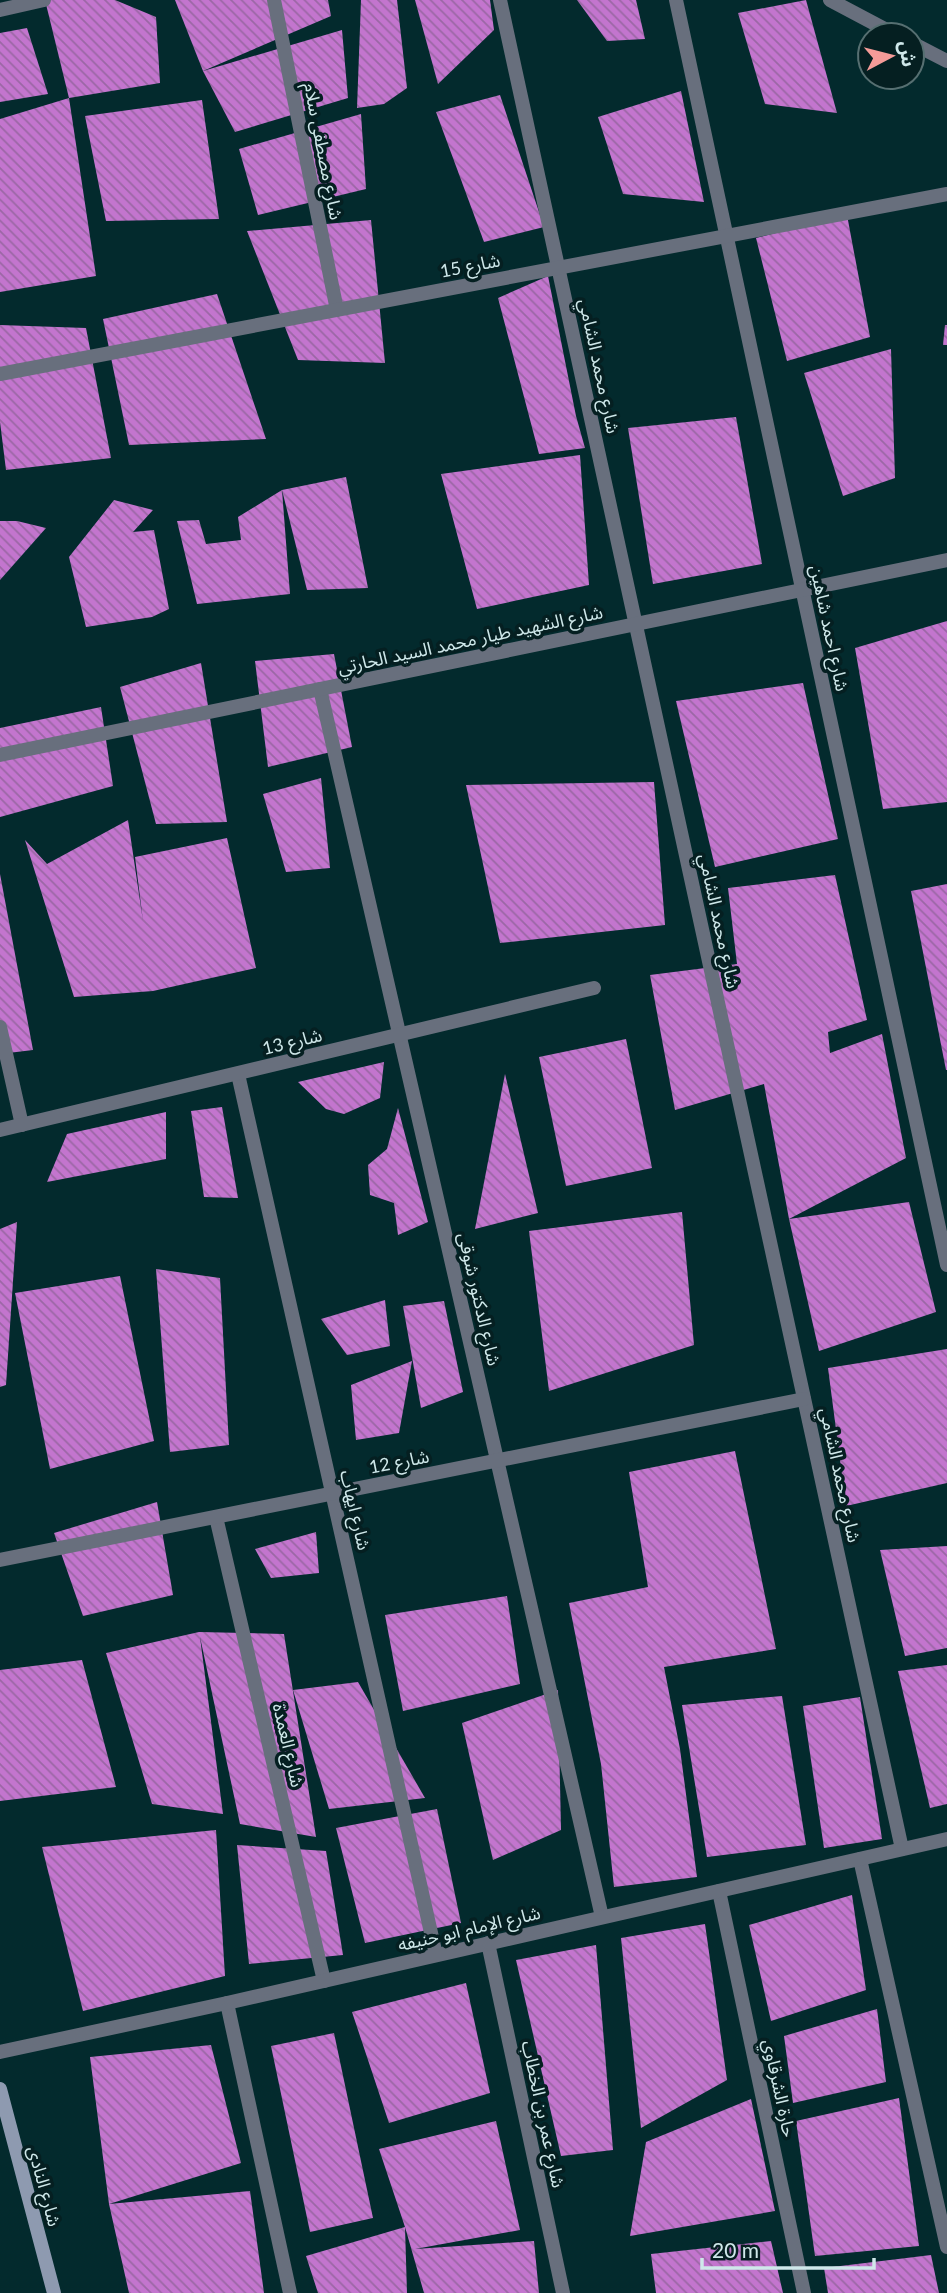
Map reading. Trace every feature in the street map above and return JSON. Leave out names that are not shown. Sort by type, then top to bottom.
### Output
[{"type":"street","points":[[0,10],[44,0]]},
{"type":"street","name":"شارع مصطفى سلام","points":[[274,0],[337,310]]},
{"type":"street","name":"شارع محمد الشامي","points":[[500,0],[902,1849]]},
{"type":"street","name":"شارع احمد شاهين","points":[[676,0],[947,1265]]},
{"type":"street","points":[[830,0],[870,21]]},
{"type":"street","points":[[926,50],[947,61]]},
{"type":"street","name":"شارع 15","points":[[0,374],[947,194]]},
{"type":"street","name":"شارع الشهيد طيار محمد السيد الحارتي","points":[[0,755],[947,560]]},
{"type":"street","name":"شارع الدكتور شوقى","points":[[320,689],[602,1917]]},
{"type":"street","name":"شارع 13","points":[[0,1130],[593,988]]},
{"type":"street","points":[[0,1027],[22,1125]]},
{"type":"street","name":"شارع ايهاب","points":[[238,1074],[436,1955]]},
{"type":"street","name":"شارع 12","points":[[0,1560],[804,1399]]},
{"type":"street","name":"شارع العمدة","points":[[216,1517],[324,1981]]},
{"type":"street","name":"شارع الإمام ابو حنيفه","points":[[0,2052],[947,1839]]},
{"type":"street","points":[[860,1859],[947,2247]]},
{"type":"street","name":"حارة الشرقاوي","points":[[719,1891],[804,2293]]},
{"type":"street","name":"شارع عمر بن الخطاب","points":[[488,1943],[563,2293]]},
{"type":"street","points":[[227,2003],[290,2293]]},
{"type":"street","name":"شارع النادى","points":[[0,2089],[54,2293]]},
{"type":"building","points":[[45,0],[115,0],[156,17],[160,83],[69,98]]},
{"type":"building","points":[[175,0],[328,0],[331,16],[203,71]]},
{"type":"building","points":[[361,0],[397,0],[407,88],[384,104],[357,108]]},
{"type":"building","points":[[415,0],[490,0],[494,30],[438,84]]},
{"type":"building","points":[[577,0],[636,0],[645,39],[607,41]]},
{"type":"building","points":[[806,0],[837,113],[765,104],[738,13]]},
{"type":"building","points":[[27,28],[48,94],[0,102],[0,33]]},
{"type":"building","points":[[342,30],[348,98],[235,132],[203,71]]},
{"type":"building","points":[[681,91],[704,202],[623,194],[598,117]]},
{"type":"building","points":[[500,95],[544,227],[484,242],[436,112]]},
{"type":"building","points":[[69,98],[96,276],[0,292],[0,119]]},
{"type":"building","points":[[202,100],[219,219],[106,221],[85,116]]},
{"type":"building","points":[[361,114],[366,189],[258,215],[239,149]]},
{"type":"building","points":[[847,215],[870,337],[787,361],[756,238]]},
{"type":"building","points":[[371,220],[385,363],[298,360],[247,231]]},
{"type":"building","points":[[548,276],[585,448],[539,454],[498,298]]},
{"type":"building","points":[[217,294],[266,439],[129,445],[103,319]]},
{"type":"building","points":[[0,325],[86,328],[111,458],[6,470],[0,422]]},
{"type":"building","points":[[945,325],[947,345],[943,345]]},
{"type":"building","points":[[891,349],[895,478],[843,496],[804,373]]},
{"type":"building","points":[[736,417],[762,564],[653,584],[628,428]]},
{"type":"building","points":[[580,455],[589,585],[477,609],[441,474]]},
{"type":"building","points":[[346,477],[368,588],[307,590],[282,490]]},
{"type":"building","points":[[282,490],[290,594],[197,604],[177,521],[199,520],[206,544],[241,540],[238,517]]},
{"type":"building","points":[[114,500],[153,510],[133,532],[154,530],[169,609],[152,617],[86,627],[69,557]]},
{"type":"building","points":[[0,521],[17,521],[46,528],[0,580]]},
{"type":"building","points":[[947,621],[947,802],[883,809],[855,648]]},
{"type":"building","points":[[334,654],[352,747],[268,767],[255,661]]},
{"type":"building","points":[[201,663],[227,822],[156,824],[120,687]]},
{"type":"building","points":[[803,683],[838,839],[715,867],[676,701]]},
{"type":"building","points":[[101,707],[113,786],[0,817],[0,728]]},
{"type":"building","points":[[321,778],[330,868],[286,872],[263,794]]},
{"type":"building","points":[[654,782],[665,925],[500,943],[466,785]]},
{"type":"building","points":[[128,820],[143,921],[135,857],[227,838],[256,968],[153,991],[74,997],[25,840],[47,864]]},
{"type":"building","points":[[0,874],[33,1050],[0,1054]]},
{"type":"building","points":[[835,875],[867,1020],[828,1032],[830,1053],[882,1034],[906,1158],[789,1219],[764,1084],[675,1110],[650,975],[737,964],[728,888]]},
{"type":"building","points":[[947,884],[947,1070],[946,1070],[911,891]]},
{"type":"building","points":[[626,1039],[652,1168],[566,1186],[539,1057]]},
{"type":"building","points":[[384,1062],[380,1098],[344,1114],[326,1109],[298,1082]]},
{"type":"building","points":[[505,1074],[538,1213],[475,1229]]},
{"type":"building","points":[[222,1107],[238,1198],[204,1197],[191,1111]]},
{"type":"building","points":[[398,1108],[428,1222],[398,1235],[394,1203],[370,1195],[368,1165],[387,1149]]},
{"type":"building","points":[[166,1112],[166,1159],[47,1182],[67,1134]]},
{"type":"building","points":[[909,1202],[936,1312],[819,1351],[789,1219]]},
{"type":"building","points":[[682,1212],[694,1345],[549,1391],[529,1231]]},
{"type":"building","points":[[17,1222],[6,1385],[0,1387],[0,1229]]},
{"type":"building","points":[[156,1269],[220,1278],[229,1445],[170,1452]]},
{"type":"building","points":[[120,1276],[154,1441],[50,1469],[15,1293]]},
{"type":"building","points":[[385,1300],[390,1346],[347,1355],[321,1319]]},
{"type":"building","points":[[444,1301],[463,1392],[421,1408],[403,1306]]},
{"type":"building","points":[[947,1349],[947,1483],[846,1506],[828,1368]]},
{"type":"building","points":[[412,1361],[399,1433],[356,1440],[351,1385]]},
{"type":"building","points":[[735,1451],[776,1649],[664,1667],[680,1749],[697,1877],[614,1887],[601,1764],[569,1603],[648,1587],[629,1472]]},
{"type":"building","points":[[157,1502],[173,1595],[83,1616],[54,1533]]},
{"type":"building","points":[[316,1532],[319,1573],[271,1578],[255,1549]]},
{"type":"building","points":[[947,1546],[947,1648],[905,1656],[880,1550]]},
{"type":"building","points":[[507,1596],[520,1684],[403,1711],[385,1615]]},
{"type":"building","points":[[199,1632],[284,1634],[316,1837],[240,1824],[200,1637],[223,1814],[152,1804],[106,1653]]},
{"type":"building","points":[[82,1660],[116,1787],[0,1801],[0,1670]]},
{"type":"building","points":[[947,1665],[947,1804],[930,1808],[898,1671]]},
{"type":"building","points":[[358,1682],[425,1798],[329,1809],[293,1690]]},
{"type":"building","points":[[558,1690],[561,1830],[493,1860],[462,1723]]},
{"type":"building","points":[[782,1696],[806,1845],[707,1857],[682,1705]]},
{"type":"building","points":[[860,1697],[882,1839],[824,1848],[803,1706]]},
{"type":"building","points":[[437,1809],[461,1923],[365,1943],[336,1828]]},
{"type":"building","points":[[216,1830],[225,1976],[83,2011],[42,1847]]},
{"type":"building","points":[[237,1845],[326,1851],[343,1955],[249,1964]]},
{"type":"building","points":[[852,1895],[866,1990],[771,2021],[749,1925]]},
{"type":"building","points":[[705,1924],[727,2080],[641,2128],[621,1938]]},
{"type":"building","points":[[596,1945],[613,2150],[561,2156],[516,1960]]},
{"type":"building","points":[[466,1983],[490,2093],[389,2123],[352,2012]]},
{"type":"building","points":[[877,2009],[886,2082],[793,2103],[784,2036]]},
{"type":"building","points":[[334,2033],[373,2218],[310,2232],[271,2046]]},
{"type":"building","points":[[211,2045],[241,2163],[109,2204],[90,2057]]},
{"type":"building","points":[[899,2098],[919,2246],[815,2256],[796,2121]]},
{"type":"building","points":[[751,2099],[775,2211],[630,2236],[646,2142]]},
{"type":"building","points":[[496,2121],[520,2230],[415,2249],[534,2241],[539,2293],[424,2293],[379,2149]]},
{"type":"building","points":[[250,2191],[264,2293],[129,2293],[109,2204]]},
{"type":"building","points":[[405,2227],[407,2293],[318,2293],[306,2256]]},
{"type":"building","points":[[771,2241],[783,2293],[656,2293],[651,2254]]},
{"type":"building","points":[[931,2255],[939,2293],[828,2293],[824,2268]]}]
